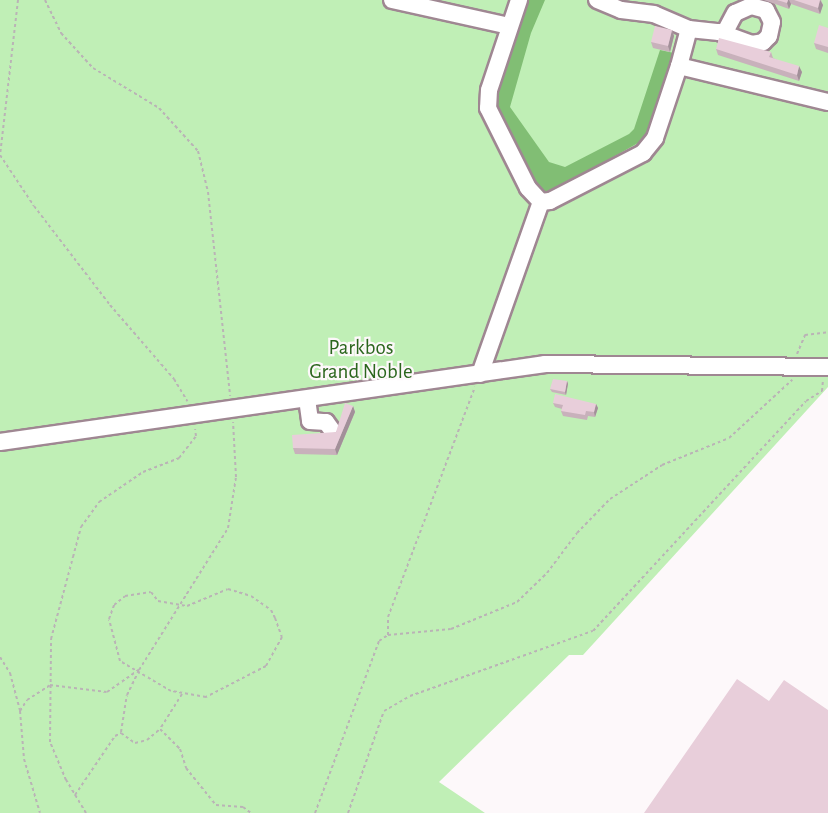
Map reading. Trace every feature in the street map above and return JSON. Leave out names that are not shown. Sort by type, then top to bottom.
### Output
[{"type":"street","points":[[392,0],[509,26]]},
{"type":"street","points":[[519,0],[509,26],[488,108],[528,188],[541,202]]},
{"type":"street","points":[[597,0],[641,7],[689,29],[723,34]]},
{"type":"street","points":[[541,202],[550,201],[643,153],[655,138],[689,29]]},
{"type":"street","points":[[679,66],[828,102]]},
{"type":"street","points":[[480,374],[541,202]]},
{"type":"street","points":[[0,442],[545,364],[826,367]]},
{"type":"street","points":[[307,399],[310,421],[326,422],[331,429]]},
{"type":"path","points":[[18,0],[0,155],[34,206],[103,296],[183,391],[193,415],[196,436],[179,458],[143,472],[115,489],[99,502],[81,527],[51,639],[50,685],[51,742],[75,795],[86,813]]},
{"type":"path","points":[[45,0],[61,33],[93,68],[159,108],[198,151],[208,192],[232,409],[236,477],[228,528],[139,670],[127,695],[119,728],[122,733],[135,743],[147,740],[160,729],[182,693]]},
{"type":"path","points":[[315,813],[379,641],[388,635],[452,629],[517,602],[547,573],[577,533],[610,499],[662,465],[729,438],[784,391],[805,335],[828,332]]},
{"type":"path","points":[[348,813],[384,711],[410,696],[593,631],[806,401],[822,391],[826,367]]},
{"type":"path","points":[[388,635],[388,617],[480,374]]},
{"type":"path","points":[[228,589],[251,596],[271,610],[282,637],[266,666],[239,683],[206,697],[182,693],[160,685],[139,670],[120,661],[114,648],[109,619],[114,605],[125,596],[151,592],[158,601],[181,604],[195,604],[228,589]]},
{"type":"path","points":[[0,657],[10,673],[20,711],[24,759],[39,813]]},
{"type":"path","points":[[20,711],[27,700],[50,685],[107,692],[139,670]]},
{"type":"path","points":[[160,729],[180,749],[186,768],[216,805],[243,807],[251,813]]},
{"type":"path","points":[[75,795],[115,736],[122,733]]},
{"type":"green space","name":"Parkbos Grand Noble","points":[[0,0],[828,0],[828,387],[583,655],[569,655],[439,782],[485,813],[0,813]]},
{"type":"shaded area","points":[[527,0],[545,0],[531,33],[510,107],[549,162],[565,167],[629,134],[634,129],[660,50],[674,53],[645,139],[548,194],[539,190],[495,108],[497,91]]},
{"type":"building","points":[[794,0],[820,0],[818,8]]},
{"type":"building","points":[[819,25],[828,28],[828,47],[814,43]]},
{"type":"building","points":[[655,26],[672,30],[668,46],[651,42]]},
{"type":"building","points":[[719,38],[771,52],[769,57],[799,66],[797,75],[716,49]]},
{"type":"building","points":[[553,379],[567,381],[565,392],[550,389]]},
{"type":"building","points":[[555,394],[596,404],[594,412],[586,411],[585,415],[561,411],[563,405],[553,403]]},
{"type":"building","points":[[345,403],[353,406],[335,449],[293,448],[292,435],[336,432]]},
{"type":"building","points":[[737,679],[769,701],[784,680],[828,710],[828,813],[644,813]]}]
